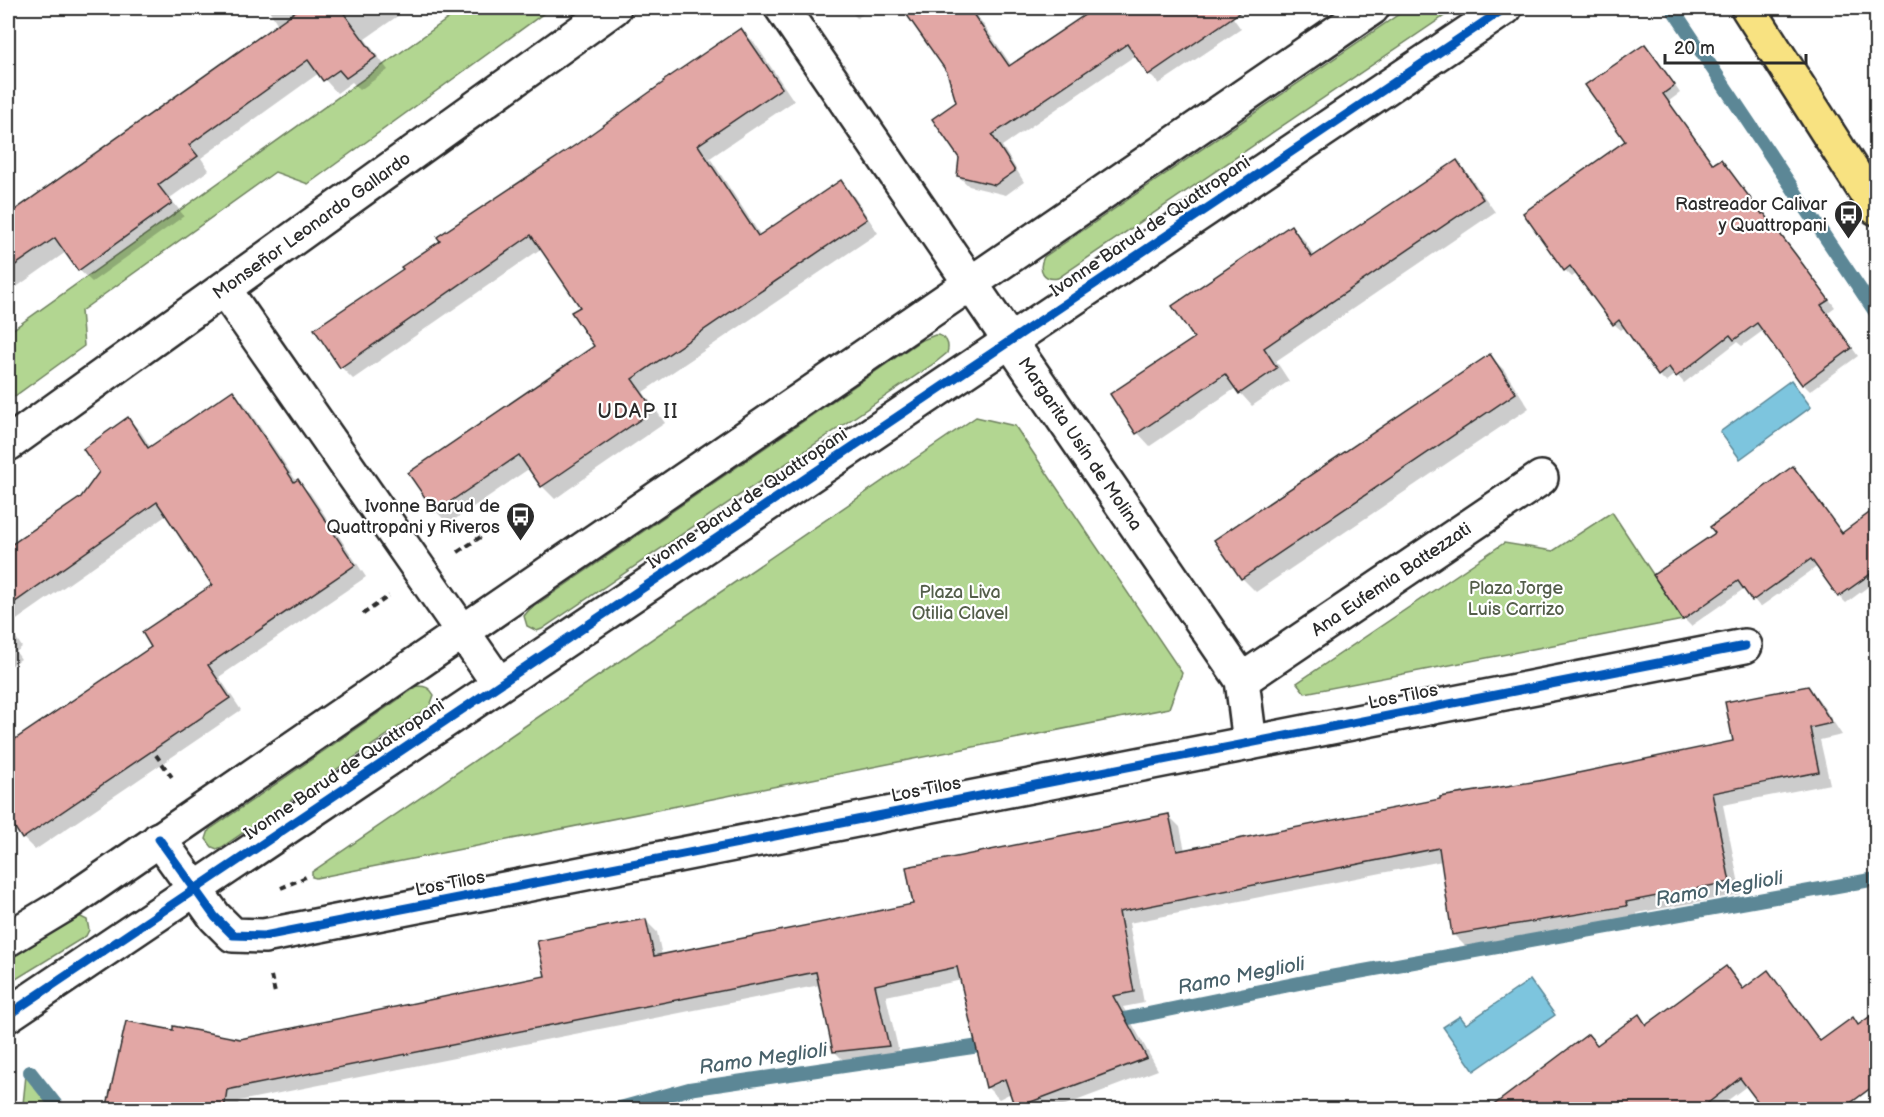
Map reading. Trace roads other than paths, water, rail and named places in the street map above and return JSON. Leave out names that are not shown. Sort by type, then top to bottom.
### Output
[{"type":"main road","points":[[1748,8],[1876,208]]},
{"type":"street","name":"Monseñor Leonardo Gallardo","points":[[8,444],[614,8]]},
{"type":"street","name":"Margarita Usín de Molina","points":[[782,8],[1242,680],[1250,743]]},
{"type":"street","points":[[8,939],[66,904],[1372,8]]},
{"type":"street","name":"Ivonne Barud de Quattropani","points":[[8,1015],[1505,8]]},
{"type":"street","points":[[224,289],[499,684]]},
{"type":"street","name":"Ana Eufemia Battezzati","points":[[1242,680],[1541,478]]},
{"type":"street","name":"Los Tilos","points":[[159,839],[215,917],[233,935],[264,936],[1745,646]]},
{"type":"water","points":[[1791,380],[1811,407],[1740,459],[1720,432]]},
{"type":"water","points":[[1530,980],[1555,1015],[1474,1071],[1443,1027],[1460,1016],[1466,1024]]},
{"type":"waterway","name":"Ramo Meglioli","points":[[1672,8],[1876,313]]},
{"type":"waterway","name":"Ramo Meglioli","points":[[1109,1022],[1319,979],[1876,879]]},
{"type":"waterway","name":"Ramo Meglioli","points":[[613,1110],[689,1089],[993,1044]]},
{"type":"waterway","points":[[30,1072],[60,1110]]},
{"type":"place","name":"Rastreador Calivar y Quattropani","points":[[1848,240]]},
{"type":"place","name":"Ivonne Barud de Quattropani y Riveros","points":[[521,542]]},
{"type":"district","name":"UDAP II","points":[[638,411]]},
{"type":"park label","name":"Plaza Jorge Luis Carrizo","points":[[1516,598]]},
{"type":"park label","name":"Plaza Liva Otilia Clavel","points":[[960,602]]}]
